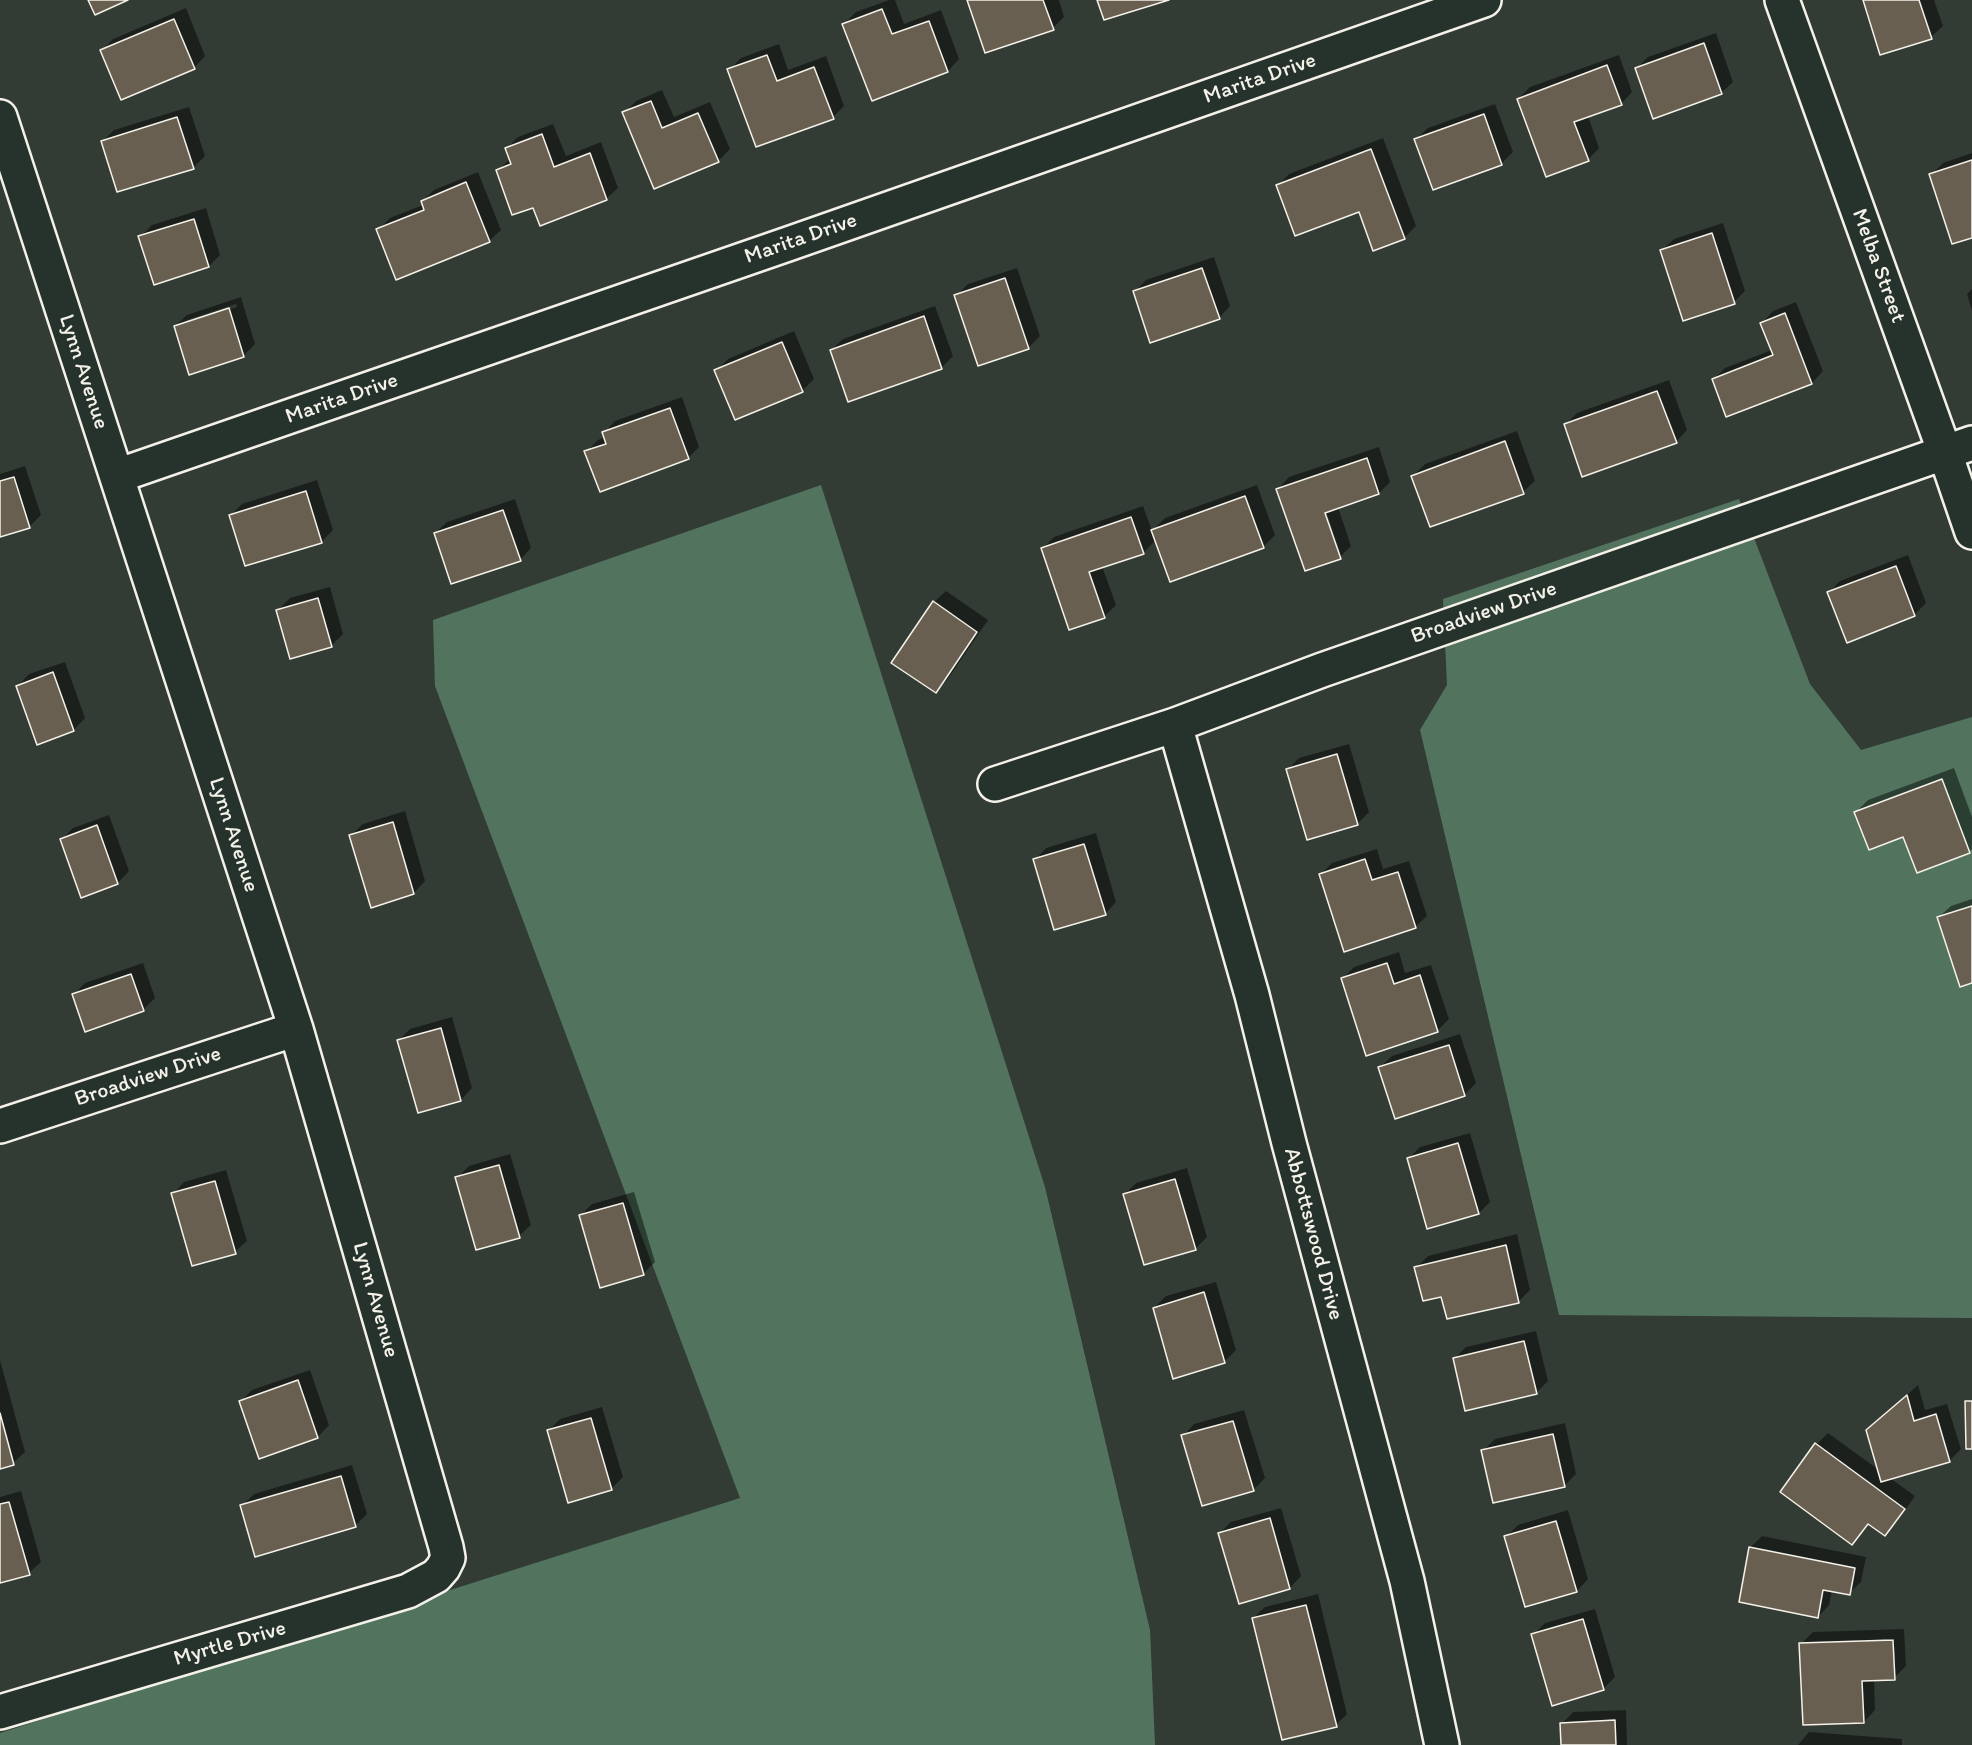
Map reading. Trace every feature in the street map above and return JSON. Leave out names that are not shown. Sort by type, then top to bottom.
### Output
[{"type":"street","name":"Marita Drive","points":[[117,477],[1484,0]]},
{"type":"street","name":"Melba Street","points":[[1782,0],[1959,448],[1972,532]]},
{"type":"street","name":"Lynn Avenue","points":[[0,117],[296,1029],[448,1558]]},
{"type":"street","name":"Broadview Drive","points":[[995,784],[1175,725],[1322,669],[1959,448]]},
{"type":"street","name":"Abbottswood Drive","points":[[1175,725],[1252,995],[1289,1143],[1404,1569],[1442,1745]]},
{"type":"street","name":"Broadview Drive","points":[[0,1126],[296,1029]]},
{"type":"street","name":"Myrtle Drive","points":[[0,1712],[408,1592],[435,1576],[444,1568],[448,1558]]},
{"type":"green space","points":[[821,485],[1045,1187],[1150,1630],[1155,1745],[0,1745],[0,1733],[740,1498],[435,686],[433,620]]},
{"type":"green space","points":[[1739,499],[1810,684],[1861,750],[1972,717],[1972,1318],[1559,1315],[1420,730],[1447,685],[1443,599]]},
{"type":"building","points":[[88,0],[128,0],[95,15]]},
{"type":"building","points":[[967,0],[1043,0],[1054,30],[985,53]]},
{"type":"building","points":[[1097,0],[1169,0],[1104,20]]},
{"type":"building","points":[[1863,0],[1919,0],[1932,39],[1880,55]]},
{"type":"building","points":[[882,9],[892,34],[929,21],[948,72],[872,101],[842,24]]},
{"type":"building","points":[[174,19],[195,69],[121,100],[100,50]]},
{"type":"building","points":[[1704,43],[1722,94],[1653,119],[1635,68]]},
{"type":"building","points":[[767,55],[777,81],[814,67],[834,119],[756,147],[727,69]]},
{"type":"building","points":[[1607,65],[1622,105],[1574,122],[1589,161],[1546,177],[1517,99]]},
{"type":"building","points":[[651,101],[662,128],[698,113],[719,162],[654,189],[622,112]]},
{"type":"building","points":[[1484,114],[1502,165],[1433,190],[1414,139]]},
{"type":"building","points":[[177,117],[194,169],[117,192],[101,141]]},
{"type":"building","points":[[542,134],[554,167],[590,153],[607,200],[540,226],[533,208],[512,215],[496,170],[511,164],[505,148]]},
{"type":"building","points":[[1371,149],[1405,239],[1373,251],[1359,212],[1295,236],[1276,185]]},
{"type":"building","points":[[1972,160],[1972,238],[1952,244],[1929,174]]},
{"type":"building","points":[[466,182],[490,242],[396,280],[376,229],[424,210],[421,201]]},
{"type":"building","points":[[194,219],[209,267],[154,285],[138,236]]},
{"type":"building","points":[[1712,233],[1735,304],[1683,321],[1660,250]]},
{"type":"building","points":[[1202,268],[1220,319],[1150,343],[1133,291]]},
{"type":"building","points":[[1005,278],[1029,349],[978,366],[954,295]]},
{"type":"building","points":[[229,308],[244,357],[189,375],[174,326]]},
{"type":"building","points":[[1785,313],[1812,384],[1726,417],[1712,379],[1773,355],[1760,323]]},
{"type":"building","points":[[924,316],[942,369],[848,402],[830,350]]},
{"type":"building","points":[[782,342],[803,392],[735,420],[714,370]]},
{"type":"building","points":[[1657,391],[1677,443],[1582,477],[1564,424]]},
{"type":"building","points":[[670,408],[689,459],[600,492],[584,451],[606,444],[602,432]]},
{"type":"building","points":[[1505,441],[1524,494],[1430,527],[1411,476]]},
{"type":"building","points":[[1367,458],[1379,494],[1325,513],[1341,559],[1305,571],[1276,489]]},
{"type":"building","points":[[14,477],[30,528],[0,537],[0,481]]},
{"type":"building","points":[[306,491],[322,543],[245,566],[229,515]]},
{"type":"building","points":[[1245,496],[1264,548],[1170,582],[1151,530]]},
{"type":"building","points":[[503,510],[521,561],[451,584],[434,533]]},
{"type":"building","points":[[1131,517],[1144,554],[1089,572],[1105,618],[1069,630],[1041,548]]},
{"type":"building","points":[[1896,566],[1915,616],[1847,643],[1827,592]]},
{"type":"building","points":[[318,598],[332,647],[290,659],[276,610]]},
{"type":"building","points":[[933,601],[977,632],[936,693],[891,663]]},
{"type":"building","points":[[53,672],[74,731],[37,745],[16,686]]},
{"type":"building","points":[[1337,754],[1358,825],[1307,840],[1286,769]]},
{"type":"building","points":[[1942,779],[1970,853],[1917,873],[1903,837],[1869,850],[1854,812]]},
{"type":"building","points":[[393,822],[414,894],[371,908],[349,835]]},
{"type":"building","points":[[97,825],[118,884],[81,898],[60,839]]},
{"type":"building","points":[[1084,844],[1106,915],[1054,930],[1033,859]]},
{"type":"building","points":[[1365,859],[1372,880],[1398,872],[1416,928],[1344,952],[1319,874]]},
{"type":"building","points":[[1972,906],[1972,983],[1960,987],[1937,917]]},
{"type":"building","points":[[1387,963],[1394,984],[1420,975],[1438,1032],[1366,1056],[1341,978]]},
{"type":"building","points":[[131,974],[144,1011],[85,1032],[72,994]]},
{"type":"building","points":[[441,1028],[461,1101],[418,1113],[397,1040]]},
{"type":"building","points":[[1449,1045],[1465,1096],[1395,1119],[1378,1067]]},
{"type":"building","points":[[1458,1143],[1479,1214],[1427,1229],[1407,1158]]},
{"type":"building","points":[[499,1165],[520,1238],[476,1250],[455,1177]]},
{"type":"building","points":[[1175,1179],[1196,1250],[1144,1265],[1123,1194]]},
{"type":"building","points":[[215,1181],[236,1254],[192,1266],[171,1193]]},
{"type":"building","points":[[623,1203],[644,1275],[600,1288],[579,1215]]},
{"type":"building","points":[[1506,1245],[1519,1303],[1447,1319],[1441,1297],[1423,1301],[1414,1267]]},
{"type":"building","points":[[1204,1292],[1225,1363],[1173,1379],[1153,1308]]},
{"type":"building","points":[[1524,1341],[1537,1394],[1465,1411],[1453,1358]]},
{"type":"building","points":[[298,1380],[318,1438],[259,1459],[239,1401]]},
{"type":"building","points":[[1907,1395],[1914,1421],[1936,1414],[1950,1462],[1881,1482],[1866,1430]]},
{"type":"building","points":[[1965,1401],[1972,1401],[1972,1449],[1966,1449]]},
{"type":"building","points":[[0,1413],[14,1465],[0,1469]]},
{"type":"building","points":[[591,1418],[612,1490],[568,1503],[547,1430]]},
{"type":"building","points":[[1233,1421],[1254,1491],[1202,1506],[1181,1435]]},
{"type":"building","points":[[1553,1434],[1565,1487],[1493,1503],[1481,1450]]},
{"type":"building","points":[[1815,1443],[1905,1509],[1885,1536],[1868,1524],[1852,1545],[1780,1492]]},
{"type":"building","points":[[341,1476],[356,1527],[255,1557],[240,1505]]},
{"type":"building","points":[[9,1502],[30,1575],[0,1583],[0,1504]]},
{"type":"building","points":[[1270,1518],[1290,1589],[1239,1604],[1218,1533]]},
{"type":"building","points":[[1556,1521],[1577,1592],[1525,1607],[1504,1536]]},
{"type":"building","points":[[1749,1547],[1855,1568],[1850,1595],[1823,1590],[1818,1618],[1739,1602]]},
{"type":"building","points":[[1306,1605],[1337,1727],[1282,1740],[1252,1618]]},
{"type":"building","points":[[1583,1619],[1604,1690],[1552,1706],[1531,1634]]},
{"type":"building","points":[[1893,1640],[1895,1680],[1862,1681],[1864,1723],[1803,1725],[1799,1643]]},
{"type":"building","points":[[1615,1720],[1616,1745],[1561,1745],[1560,1723]]}]
